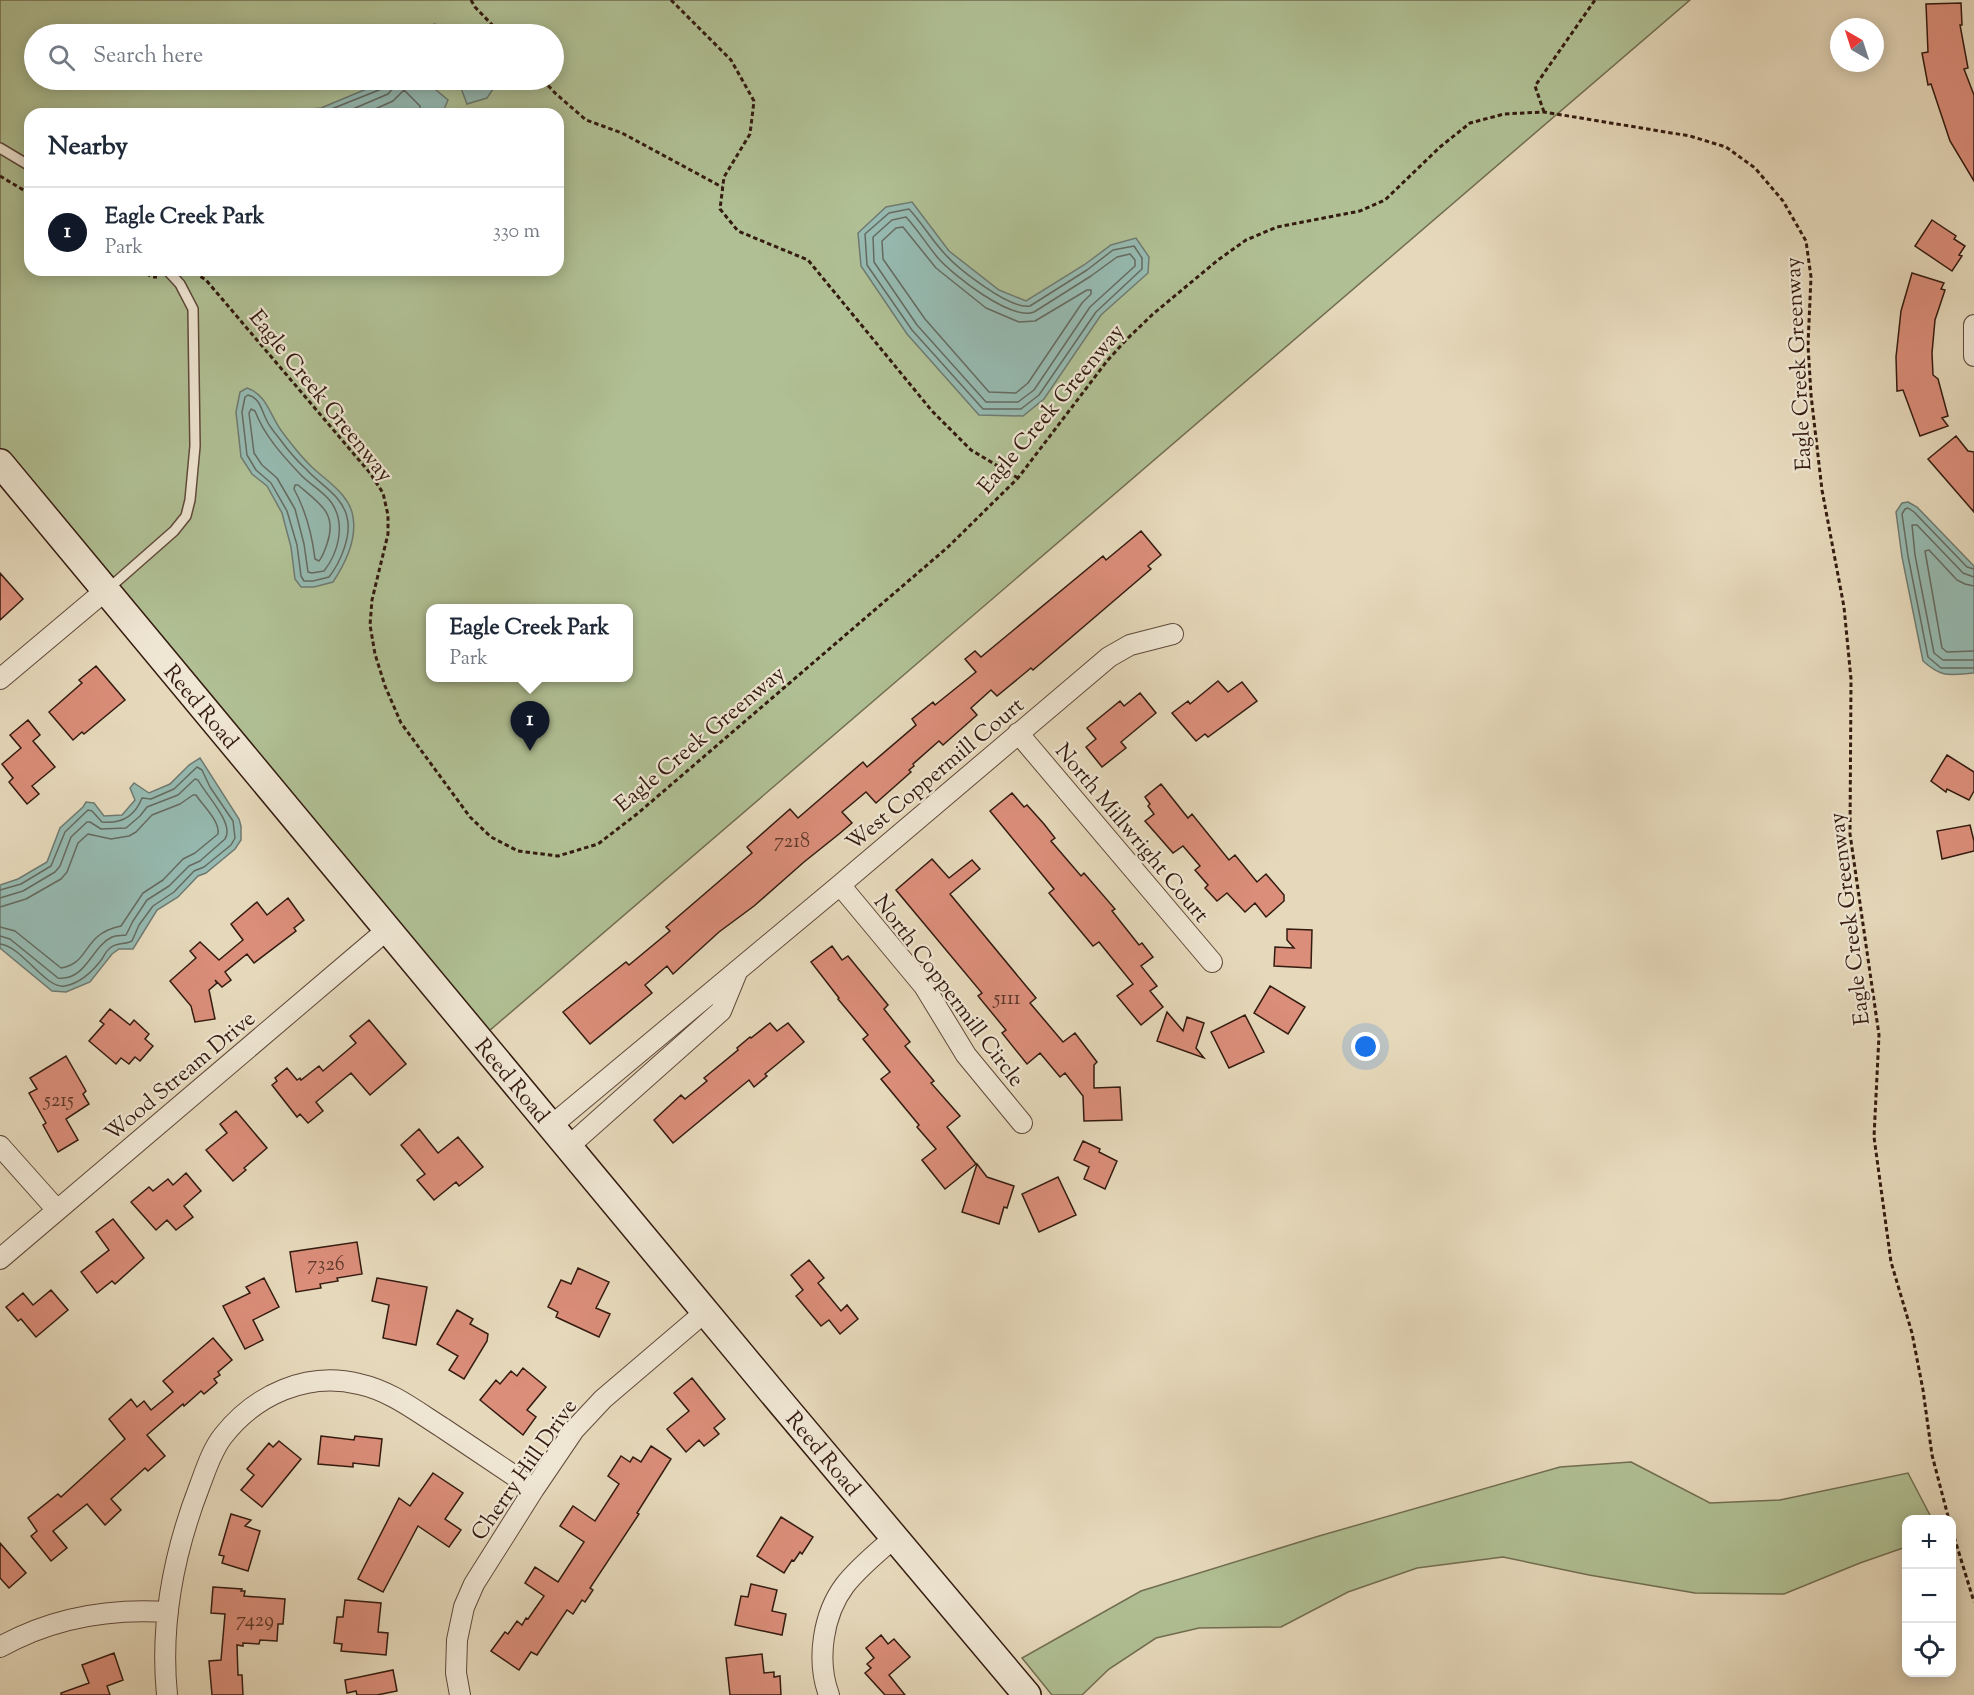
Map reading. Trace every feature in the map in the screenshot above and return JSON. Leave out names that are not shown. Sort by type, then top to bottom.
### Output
[{"type":"main road","name":"Reed Road","points":[[0,463],[705,1312],[1028,1695]]},
{"type":"street","points":[[1974,325],[1974,356]]},
{"type":"street","points":[[0,679],[106,590]]},
{"type":"street","name":"West Coppermill Court","points":[[551,1126],[1109,657],[1131,645],[1173,634]]},
{"type":"street","name":"North Millwright Court","points":[[1018,733],[1212,962]]},
{"type":"street","name":"North Coppermill Circle","points":[[840,885],[924,986],[966,1055],[1022,1124]]},
{"type":"street","name":"Wood Stream Drive","points":[[0,1258],[388,929]]},
{"type":"street","name":"West Coppermill Court","points":[[568,1147],[721,1011],[738,970]]},
{"type":"street","points":[[0,1146],[57,1210]]},
{"type":"street","name":"Cherry Hill Drive","points":[[460,1695],[456,1673],[457,1640],[464,1608],[474,1584],[534,1489],[574,1430],[603,1399],[705,1312]]},
{"type":"street","points":[[167,1695],[165,1645],[168,1612],[182,1539],[198,1489],[218,1443],[251,1407],[272,1394],[296,1385],[336,1380],[384,1391],[534,1489]]},
{"type":"street","points":[[829,1695],[823,1658],[829,1617],[843,1587],[865,1563],[895,1537]]},
{"type":"street","points":[[0,1647],[40,1628],[71,1618],[119,1611],[168,1612]]},
{"type":"lane","points":[[0,148],[24,162]]},
{"type":"lane","points":[[106,590],[174,531],[186,516],[190,500],[195,446],[193,309],[180,284],[172,276]]},
{"type":"path","points":[[471,0],[491,24]]},
{"type":"path","points":[[671,0],[731,60],[754,101],[750,134],[724,177],[720,209],[738,231],[808,260],[932,411],[971,450],[1018,478]]},
{"type":"path","points":[[1544,112],[1534,86],[1595,0]]},
{"type":"path","points":[[552,90],[586,120],[622,133],[722,188]]},
{"type":"path","name":"Eagle Creek Greenway","points":[[200,276],[206,280],[370,473],[383,494],[388,515],[388,534],[372,600],[370,625],[375,654],[385,686],[401,723],[470,817],[491,837],[518,851],[558,856],[598,844],[637,814],[948,547],[1018,478],[1107,361],[1127,339],[1153,314],[1246,240],[1277,227],[1360,211],[1385,200],[1440,147],[1470,123],[1504,114],[1544,112],[1690,136],[1726,147],[1755,168],[1783,201],[1806,241],[1811,277],[1808,345],[1811,395],[1822,490],[1844,607],[1851,679],[1850,834],[1879,1035],[1874,1137],[1891,1262],[1912,1333],[1932,1455],[1948,1515]]},
{"type":"path","points":[[0,176],[24,190]]},
{"type":"path","points":[[1956,1545],[1974,1602]]},
{"type":"green space","points":[[0,0],[1690,0],[482,1037],[0,457]]},
{"type":"green space","points":[[1631,1462],[1710,1503],[1780,1500],[1908,1473],[1930,1515],[1902,1515],[1902,1548],[1784,1594],[1695,1593],[1589,1575],[1503,1557],[1417,1568],[1348,1592],[1281,1627],[1199,1628],[1156,1638],[1109,1669],[1082,1695],[1052,1695],[1022,1658],[1141,1591],[1319,1536],[1560,1467]]},
{"type":"water","points":[[364,90],[436,90],[448,100],[445,108],[321,108]]},
{"type":"water","points":[[462,90],[492,90],[487,98],[467,104]]},
{"type":"water","points":[[912,202],[949,251],[999,290],[1026,301],[1084,265],[1111,245],[1136,238],[1149,257],[1148,273],[1101,315],[1044,399],[1023,416],[979,415],[907,334],[861,266],[858,233],[886,207]]},
{"type":"water","points":[[247,388],[260,396],[294,447],[348,502],[354,526],[352,543],[346,560],[333,582],[314,587],[301,587],[295,579],[291,547],[282,513],[267,486],[252,474],[241,457],[236,412],[240,392]]},
{"type":"water","points":[[1908,502],[1917,507],[1974,566],[1974,673],[1941,673],[1923,661],[1902,557],[1896,512],[1902,503]]},
{"type":"water","points":[[200,758],[239,819],[241,840],[235,849],[206,873],[198,876],[178,897],[157,910],[133,949],[119,949],[112,954],[90,982],[66,992],[52,991],[0,948],[0,885],[18,879],[47,862],[60,828],[86,802],[94,803],[104,816],[122,815],[135,800],[130,788],[134,783],[149,793],[170,784],[189,765]]},
{"type":"building","points":[[1961,3],[1962,25],[1960,25],[1968,68],[1964,69],[1974,95],[1974,181],[1950,141],[1931,84],[1928,85],[1922,53],[1928,52],[1926,4]]},
{"type":"building","points":[[1932,220],[1956,236],[1954,239],[1965,246],[1959,255],[1962,256],[1952,271],[1915,246]]},
{"type":"building","points":[[1912,273],[1944,283],[1941,289],[1945,290],[1935,320],[1932,353],[1933,375],[1938,379],[1948,416],[1942,418],[1948,426],[1920,436],[1903,390],[1897,391],[1896,357],[1901,311]]},
{"type":"building","points":[[1956,436],[1968,451],[1974,452],[1974,512],[1928,459]]},
{"type":"building","points":[[1141,531],[1161,555],[1148,566],[1151,569],[1033,670],[1031,668],[997,696],[991,690],[971,708],[977,715],[943,745],[939,741],[913,764],[914,766],[909,770],[911,772],[876,803],[866,792],[842,812],[852,823],[754,906],[719,932],[673,974],[667,966],[645,985],[652,993],[590,1044],[563,1012],[626,962],[629,965],[670,931],[666,927],[752,853],[747,847],[790,809],[798,818],[863,762],[867,767],[916,725],[912,719],[933,702],[935,705],[976,672],[965,659],[975,651],[981,657],[1103,556],[1106,560]]},
{"type":"building","points":[[0,573],[23,599],[0,620]]},
{"type":"building","points":[[96,666],[125,700],[84,734],[82,732],[73,740],[49,712],[82,683],[79,680]]},
{"type":"building","points":[[1218,681],[1228,692],[1242,682],[1257,701],[1208,737],[1205,734],[1196,741],[1172,713],[1188,701],[1190,704]]},
{"type":"building","points":[[1140,693],[1156,713],[1121,742],[1126,748],[1102,767],[1086,747],[1096,739],[1087,728],[1120,701],[1124,706]]},
{"type":"building","points":[[28,720],[40,735],[33,741],[55,767],[32,786],[39,794],[27,804],[9,782],[13,778],[2,764],[21,748],[10,735]]},
{"type":"building","points":[[1947,755],[1974,772],[1974,791],[1969,800],[1947,789],[1946,792],[1931,781]]},
{"type":"building","points":[[1161,784],[1188,818],[1192,814],[1229,860],[1235,855],[1257,882],[1266,874],[1284,895],[1284,901],[1266,917],[1255,903],[1245,912],[1227,893],[1217,901],[1205,888],[1208,885],[1195,870],[1200,866],[1183,846],[1173,853],[1145,821],[1154,814],[1145,797]]},
{"type":"building","points":[[1012,793],[1024,807],[1027,805],[1044,824],[1055,838],[1051,841],[1081,876],[1084,873],[1115,909],[1112,911],[1139,945],[1142,943],[1153,957],[1141,966],[1157,986],[1150,991],[1163,1007],[1141,1025],[1117,996],[1133,984],[1099,942],[1093,946],[1049,893],[1054,889],[990,811]]},
{"type":"building","points":[[1970,825],[1974,851],[1942,859],[1937,831]]},
{"type":"building","points":[[932,859],[949,878],[972,860],[980,869],[950,894],[1036,998],[1030,1003],[1063,1042],[1075,1033],[1097,1062],[1094,1065],[1094,1088],[1120,1087],[1122,1120],[1084,1121],[1083,1096],[1065,1073],[1060,1077],[1040,1053],[1027,1064],[1002,1033],[1006,1030],[978,996],[982,993],[896,890]]},
{"type":"building","points":[[288,898],[304,920],[294,928],[296,931],[254,963],[247,954],[225,972],[231,980],[222,987],[215,980],[217,983],[209,990],[215,1019],[195,1022],[191,1006],[170,981],[196,958],[190,951],[200,942],[219,960],[243,940],[231,924],[257,902],[267,915]]},
{"type":"building","points":[[1287,929],[1312,930],[1311,968],[1274,966],[1275,947],[1294,948],[1287,940]]},
{"type":"building","points":[[832,946],[842,960],[848,956],[888,1005],[884,1009],[910,1042],[905,1046],[934,1081],[931,1083],[960,1116],[947,1127],[976,1164],[945,1189],[922,1160],[936,1149],[881,1079],[890,1072],[863,1039],[868,1035],[811,962]]},
{"type":"building","points":[[1270,986],[1305,1007],[1288,1034],[1254,1013]]},
{"type":"building","points":[[110,1009],[130,1025],[134,1020],[149,1034],[145,1039],[153,1046],[140,1061],[135,1057],[129,1064],[121,1058],[116,1064],[89,1041],[104,1024],[100,1021]]},
{"type":"building","points":[[1167,1012],[1183,1031],[1187,1017],[1204,1023],[1196,1048],[1204,1058],[1157,1041]]},
{"type":"building","points":[[1245,1015],[1264,1052],[1229,1068],[1211,1032]]},
{"type":"building","points":[[369,1020],[406,1064],[370,1095],[351,1073],[316,1102],[323,1111],[308,1123],[300,1114],[297,1117],[272,1085],[277,1081],[275,1078],[287,1068],[297,1080],[300,1078],[301,1080],[319,1066],[323,1071],[356,1043],[350,1036]]},
{"type":"building","points":[[770,1023],[777,1031],[788,1023],[804,1042],[765,1074],[767,1076],[754,1087],[749,1080],[673,1143],[654,1120],[681,1095],[685,1099],[707,1081],[704,1078],[750,1037]]},
{"type":"building","points":[[66,1056],[86,1091],[83,1094],[89,1104],[66,1119],[78,1140],[58,1152],[43,1125],[46,1123],[29,1093],[37,1089],[30,1078]]},
{"type":"building","points":[[236,1111],[267,1148],[233,1181],[206,1150],[227,1133],[220,1124]]},
{"type":"building","points":[[419,1129],[438,1153],[458,1137],[483,1167],[459,1186],[456,1182],[434,1200],[417,1180],[425,1174],[401,1145]]},
{"type":"building","points":[[1083,1141],[1117,1161],[1105,1189],[1084,1179],[1089,1167],[1074,1160]]},
{"type":"building","points":[[977,1164],[987,1177],[1014,1186],[999,1224],[962,1212]]},
{"type":"building","points":[[186,1173],[201,1191],[184,1206],[193,1217],[176,1230],[167,1220],[156,1230],[131,1202],[149,1187],[153,1191],[168,1179],[173,1185]]},
{"type":"building","points":[[1058,1177],[1076,1215],[1039,1232],[1022,1194]]},
{"type":"building","points":[[113,1219],[144,1258],[115,1284],[112,1281],[97,1293],[81,1272],[109,1250],[96,1232]]},
{"type":"building","points":[[357,1242],[362,1274],[337,1278],[338,1281],[320,1284],[321,1288],[296,1292],[290,1252]]},
{"type":"building","points":[[809,1260],[824,1278],[818,1283],[841,1311],[847,1305],[858,1319],[840,1334],[829,1320],[821,1326],[796,1296],[803,1290],[791,1275]]},
{"type":"building","points":[[578,1268],[609,1282],[596,1308],[610,1314],[599,1337],[556,1317],[558,1312],[548,1307],[561,1280],[571,1284]]},
{"type":"building","points":[[264,1278],[279,1307],[253,1320],[263,1340],[245,1349],[223,1306],[250,1293],[246,1287]]},
{"type":"building","points":[[377,1278],[427,1287],[416,1345],[383,1338],[389,1305],[372,1301]]},
{"type":"building","points":[[51,1290],[68,1310],[36,1337],[21,1319],[18,1321],[6,1307],[23,1293],[33,1305]]},
{"type":"building","points":[[457,1310],[473,1319],[470,1324],[488,1334],[487,1341],[464,1379],[449,1370],[458,1356],[437,1344]]},
{"type":"building","points":[[213,1338],[232,1360],[218,1372],[220,1375],[214,1379],[217,1383],[204,1394],[201,1391],[184,1406],[183,1404],[147,1435],[165,1456],[148,1471],[145,1468],[111,1499],[121,1510],[105,1525],[87,1504],[53,1531],[67,1548],[51,1561],[31,1536],[37,1531],[28,1518],[58,1494],[61,1497],[125,1439],[109,1419],[131,1399],[137,1407],[144,1401],[151,1410],[173,1392],[163,1381]]},
{"type":"building","points":[[523,1368],[546,1387],[527,1410],[536,1417],[523,1435],[480,1400],[496,1380],[500,1384],[511,1371],[517,1376]]},
{"type":"building","points":[[692,1378],[725,1419],[714,1428],[719,1434],[704,1446],[699,1440],[686,1452],[667,1429],[689,1411],[674,1393]]},
{"type":"building","points":[[321,1436],[354,1440],[355,1436],[382,1439],[379,1466],[353,1463],[353,1467],[318,1464]]},
{"type":"building","points":[[279,1441],[301,1459],[262,1507],[241,1490],[254,1475],[247,1469],[269,1443],[273,1447]]},
{"type":"building","points":[[651,1446],[671,1459],[637,1513],[639,1514],[590,1588],[593,1590],[585,1602],[582,1600],[573,1614],[567,1610],[537,1655],[531,1652],[519,1670],[491,1651],[505,1632],[508,1634],[517,1621],[522,1625],[526,1618],[528,1619],[544,1596],[525,1583],[535,1567],[558,1582],[584,1542],[560,1526],[573,1506],[595,1521],[619,1484],[608,1476],[621,1456],[630,1462],[633,1457],[641,1462]]},
{"type":"building","points":[[433,1473],[463,1493],[445,1519],[461,1530],[449,1547],[418,1526],[383,1592],[358,1579],[399,1498],[410,1506]]},
{"type":"building","points":[[231,1514],[251,1520],[245,1526],[260,1531],[248,1571],[222,1563],[224,1556],[219,1555]]},
{"type":"building","points":[[781,1517],[813,1537],[802,1554],[800,1552],[794,1561],[792,1560],[784,1573],[757,1556]]},
{"type":"building","points":[[0,1543],[26,1573],[9,1588],[0,1578]]},
{"type":"building","points":[[751,1584],[777,1590],[772,1611],[786,1614],[782,1635],[735,1625],[741,1596],[748,1597]]},
{"type":"building","points":[[213,1587],[242,1589],[241,1591],[245,1591],[244,1596],[285,1599],[283,1624],[278,1624],[277,1641],[260,1640],[259,1644],[237,1645],[238,1675],[242,1675],[243,1695],[212,1695],[209,1661],[221,1660],[225,1614],[211,1613]]},
{"type":"building","points":[[345,1600],[381,1603],[378,1632],[388,1633],[386,1655],[341,1651],[342,1644],[334,1643],[337,1617],[343,1617]]},
{"type":"building","points":[[881,1635],[888,1644],[894,1639],[910,1657],[889,1675],[905,1695],[885,1695],[865,1673],[871,1668],[867,1664],[874,1658],[866,1648]]},
{"type":"building","points":[[114,1653],[123,1680],[107,1686],[110,1695],[61,1695],[61,1693],[89,1683],[82,1665]]},
{"type":"building","points":[[762,1654],[764,1673],[774,1672],[774,1677],[780,1676],[781,1695],[730,1695],[726,1658]]},
{"type":"building","points":[[393,1670],[397,1691],[377,1695],[357,1695],[356,1691],[347,1693],[345,1680]]},
{"type":"place","name":"Eagle Creek Park","points":[[530,751]]}]
